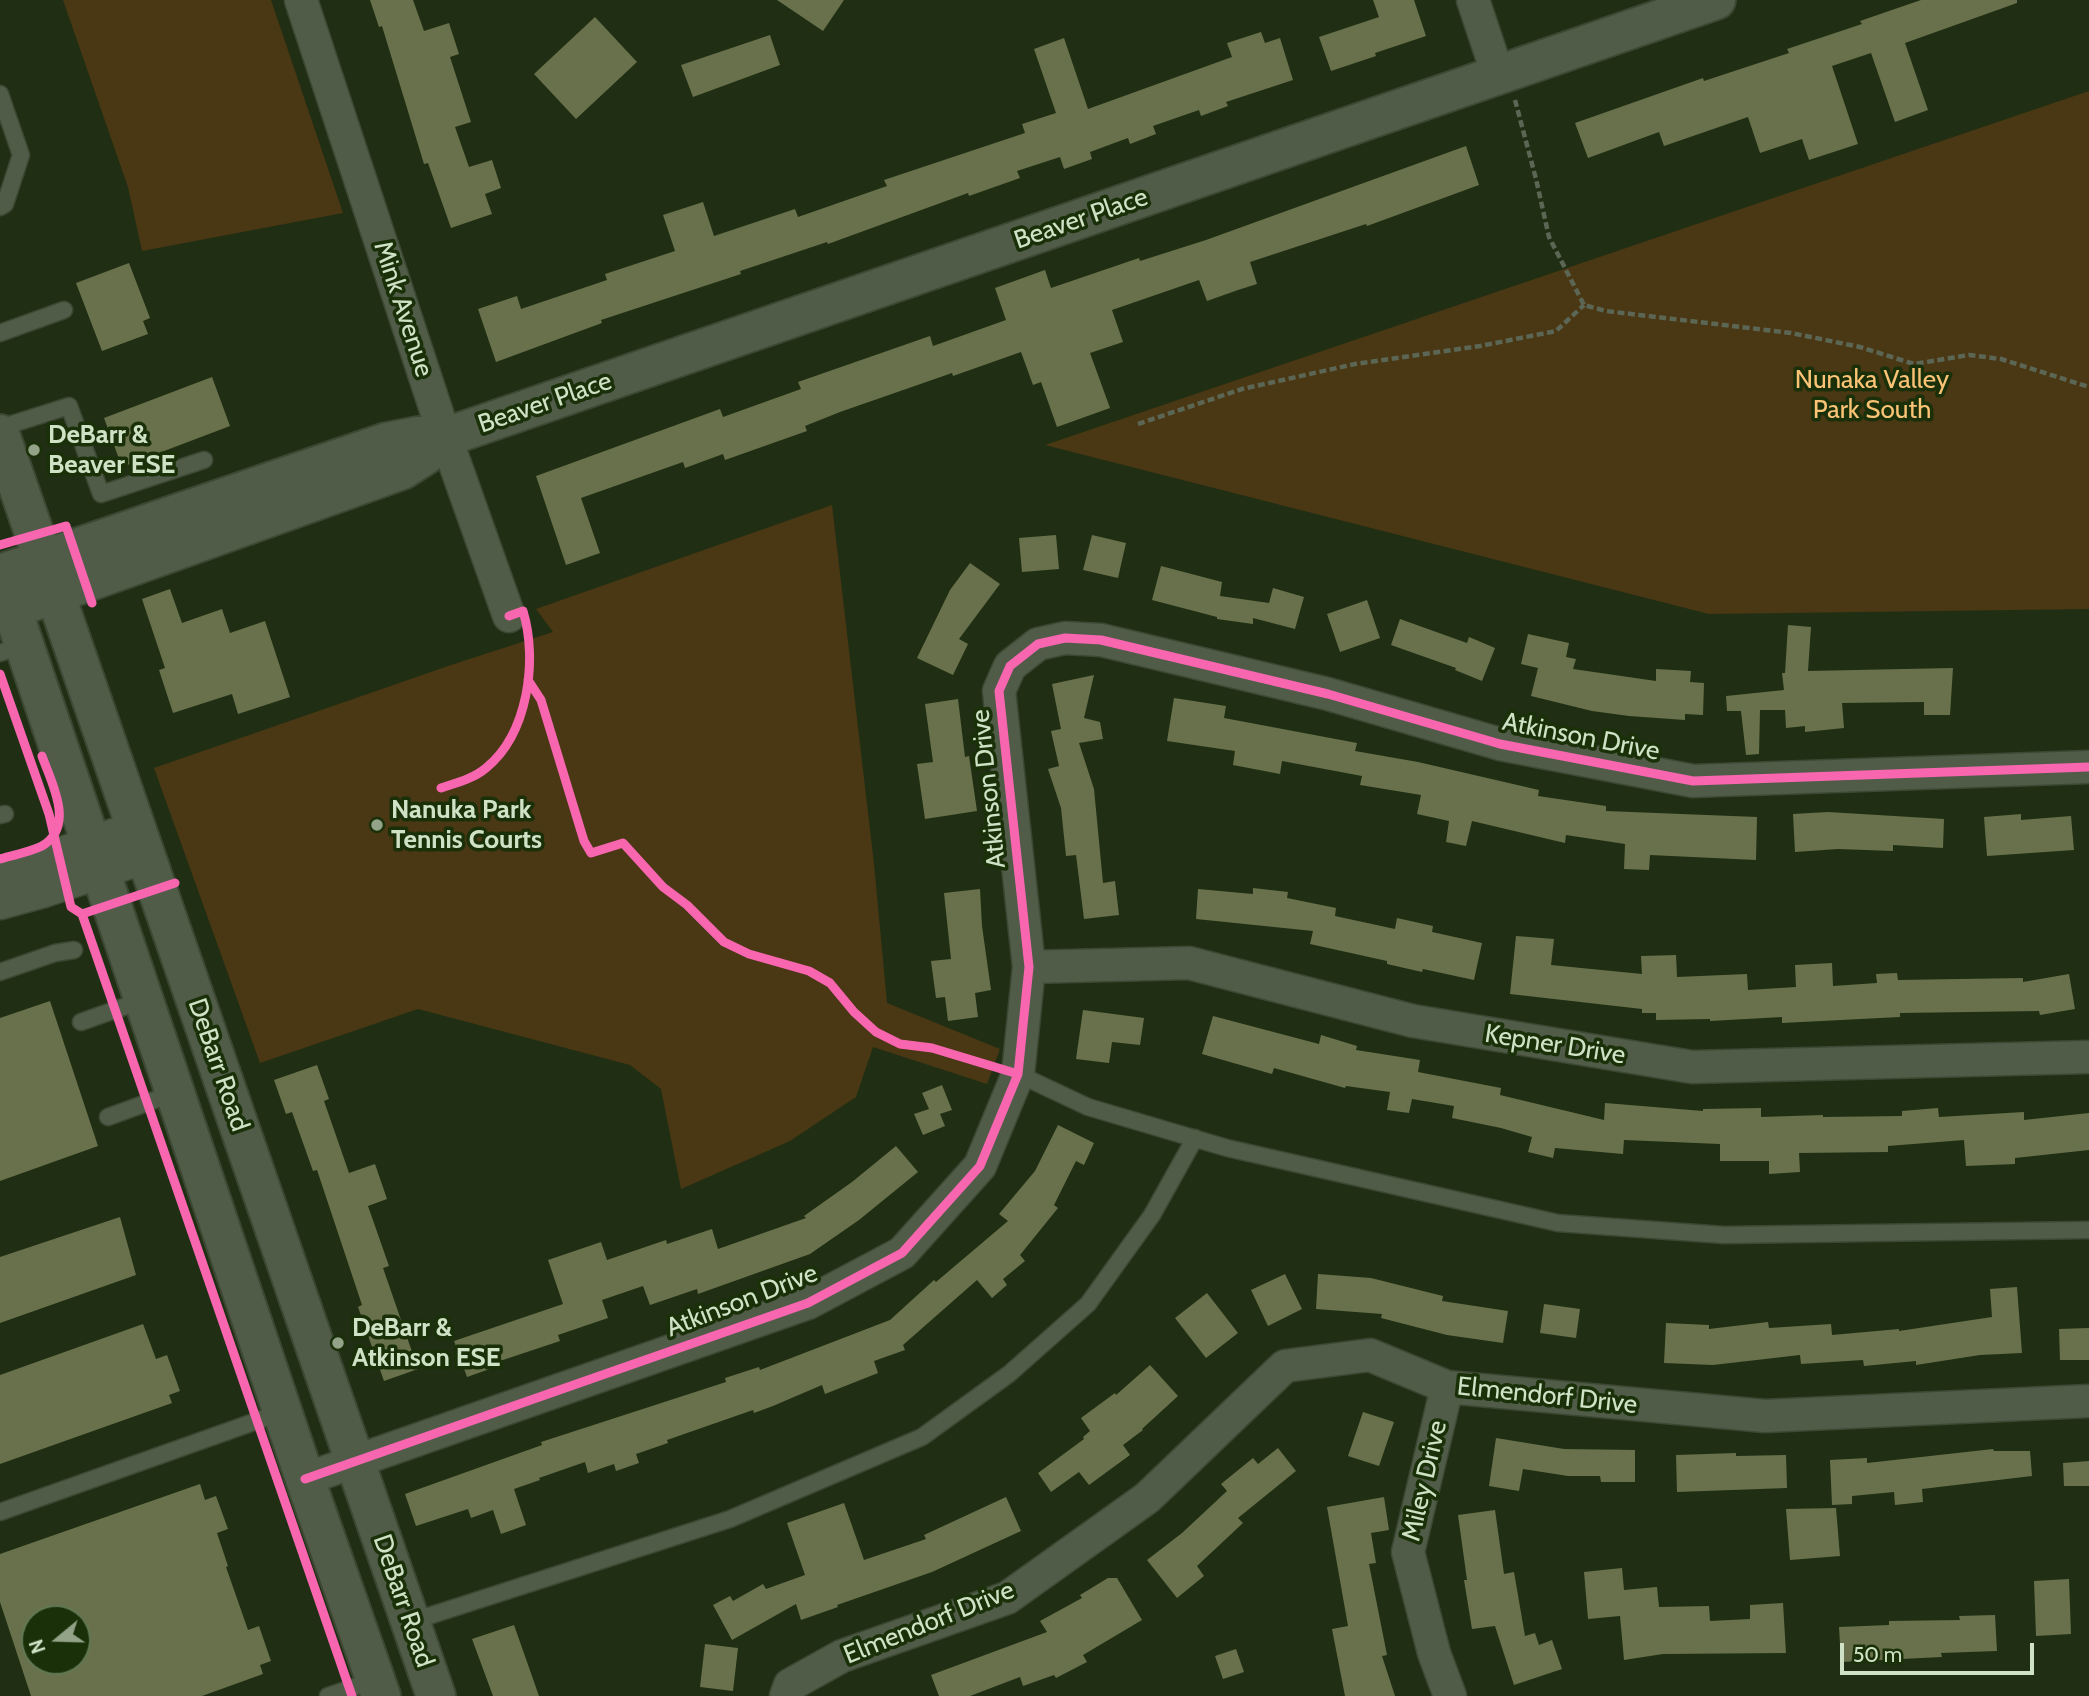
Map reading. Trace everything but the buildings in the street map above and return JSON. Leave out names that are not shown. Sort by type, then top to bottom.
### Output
[{"type":"main road","name":"Beaver Place","points":[[4,585],[49,575],[402,470],[446,438],[1716,0]]},
{"type":"main road","name":"DeBarr Road","points":[[0,434],[436,1696]]},
{"type":"main road","name":"DeBarr Road","points":[[4,585],[12,649],[96,858],[282,1412],[378,1688]]},
{"type":"street","name":"Mink Avenue","points":[[302,0],[446,438],[509,616]]},
{"type":"street","points":[[1473,0],[1498,75]]},
{"type":"street","name":"Atkinson Drive","points":[[305,1479],[808,1303],[902,1253],[980,1166],[1018,1074],[1029,967],[999,691],[1010,666],[1038,644],[1065,638],[1101,640],[1328,694],[1500,744],[1693,781],[2089,767]]},
{"type":"street","points":[[0,875],[96,858],[141,842]]},
{"type":"street","points":[[0,903],[44,891],[96,858]]},
{"type":"street","name":"Kepner Drive","points":[[1029,967],[1189,963],[1413,1021],[1692,1067],[2089,1057]]},
{"type":"street","name":"Elmendorf Drive","points":[[786,1696],[790,1685],[842,1656],[1007,1598],[1147,1498],[1285,1366],[1370,1355],[1447,1387],[1765,1416],[2089,1401]]},
{"type":"street","name":"Miley Drive","points":[[1447,1387],[1408,1552],[1434,1653],[1450,1696]]},
{"type":"lane","points":[[0,94],[21,155],[5,204],[0,206]]},
{"type":"lane","points":[[0,332],[64,310]]},
{"type":"lane","points":[[0,428],[69,406],[101,494],[204,460]]},
{"type":"lane","points":[[0,972],[55,953],[74,950]]},
{"type":"lane","points":[[81,1023],[143,1000]]},
{"type":"lane","points":[[1018,1074],[1088,1107],[1227,1148],[1558,1223],[1724,1235],[2089,1230]]},
{"type":"lane","points":[[108,1117],[174,1093]]},
{"type":"lane","points":[[410,1622],[730,1519],[922,1437],[1009,1374],[1088,1304],[1153,1215],[1195,1138]]},
{"type":"lane","points":[[0,1512],[282,1412]]},
{"type":"lane","points":[[328,1696],[378,1688]]},
{"type":"path","points":[[1498,75],[1515,100],[1549,237],[1584,305],[1606,311],[1791,333],[1860,347],[1914,363],[1969,355],[2001,359],[2089,387]]},
{"type":"path","points":[[1138,424],[1242,390],[1355,364],[1480,346],[1556,331],[1584,305]]},
{"type":"green space","points":[[63,0],[271,0],[343,213],[142,251],[128,187]]},
{"type":"green space","name":"Nunaka Valley Park South","points":[[2089,91],[2089,609],[1709,614],[1045,445]]},
{"type":"green space","points":[[832,505],[874,864],[887,1003],[1000,1049],[987,1084],[873,1047],[856,1097],[790,1141],[681,1189],[661,1089],[630,1065],[418,1009],[260,1063],[154,768],[553,632],[536,609]]},
{"type":"cycle path","points":[[0,545],[66,526],[92,603]]},
{"type":"cycle path","points":[[441,788],[470,778],[486,768],[512,736],[520,716],[529,673],[527,630],[523,611],[509,616]]},
{"type":"cycle path","points":[[305,1479],[808,1303],[902,1253],[980,1166],[1018,1074],[1029,967],[999,691],[1010,666],[1038,644],[1065,638],[1101,640],[1328,694],[1500,744],[1693,781],[2089,767]]},
{"type":"cycle path","points":[[0,674],[49,814],[71,907],[82,914],[352,1696]]},
{"type":"cycle path","points":[[528,680],[541,700],[584,841],[591,853],[623,843],[663,887],[687,905],[724,942],[749,954],[809,971],[830,983],[854,1012],[876,1032],[900,1044],[932,1048],[1018,1074]]},
{"type":"cycle path","points":[[0,859],[42,846],[58,827],[58,803],[42,756]]},
{"type":"cycle path","points":[[82,914],[175,883]]},
{"type":"place","name":"DeBarr & Beaver ESE","points":[[34,450]]},
{"type":"place","name":"Nanuka Park Tennis Courts","points":[[377,825]]},
{"type":"place","name":"DeBarr & Atkinson ESE","points":[[338,1343]]}]
